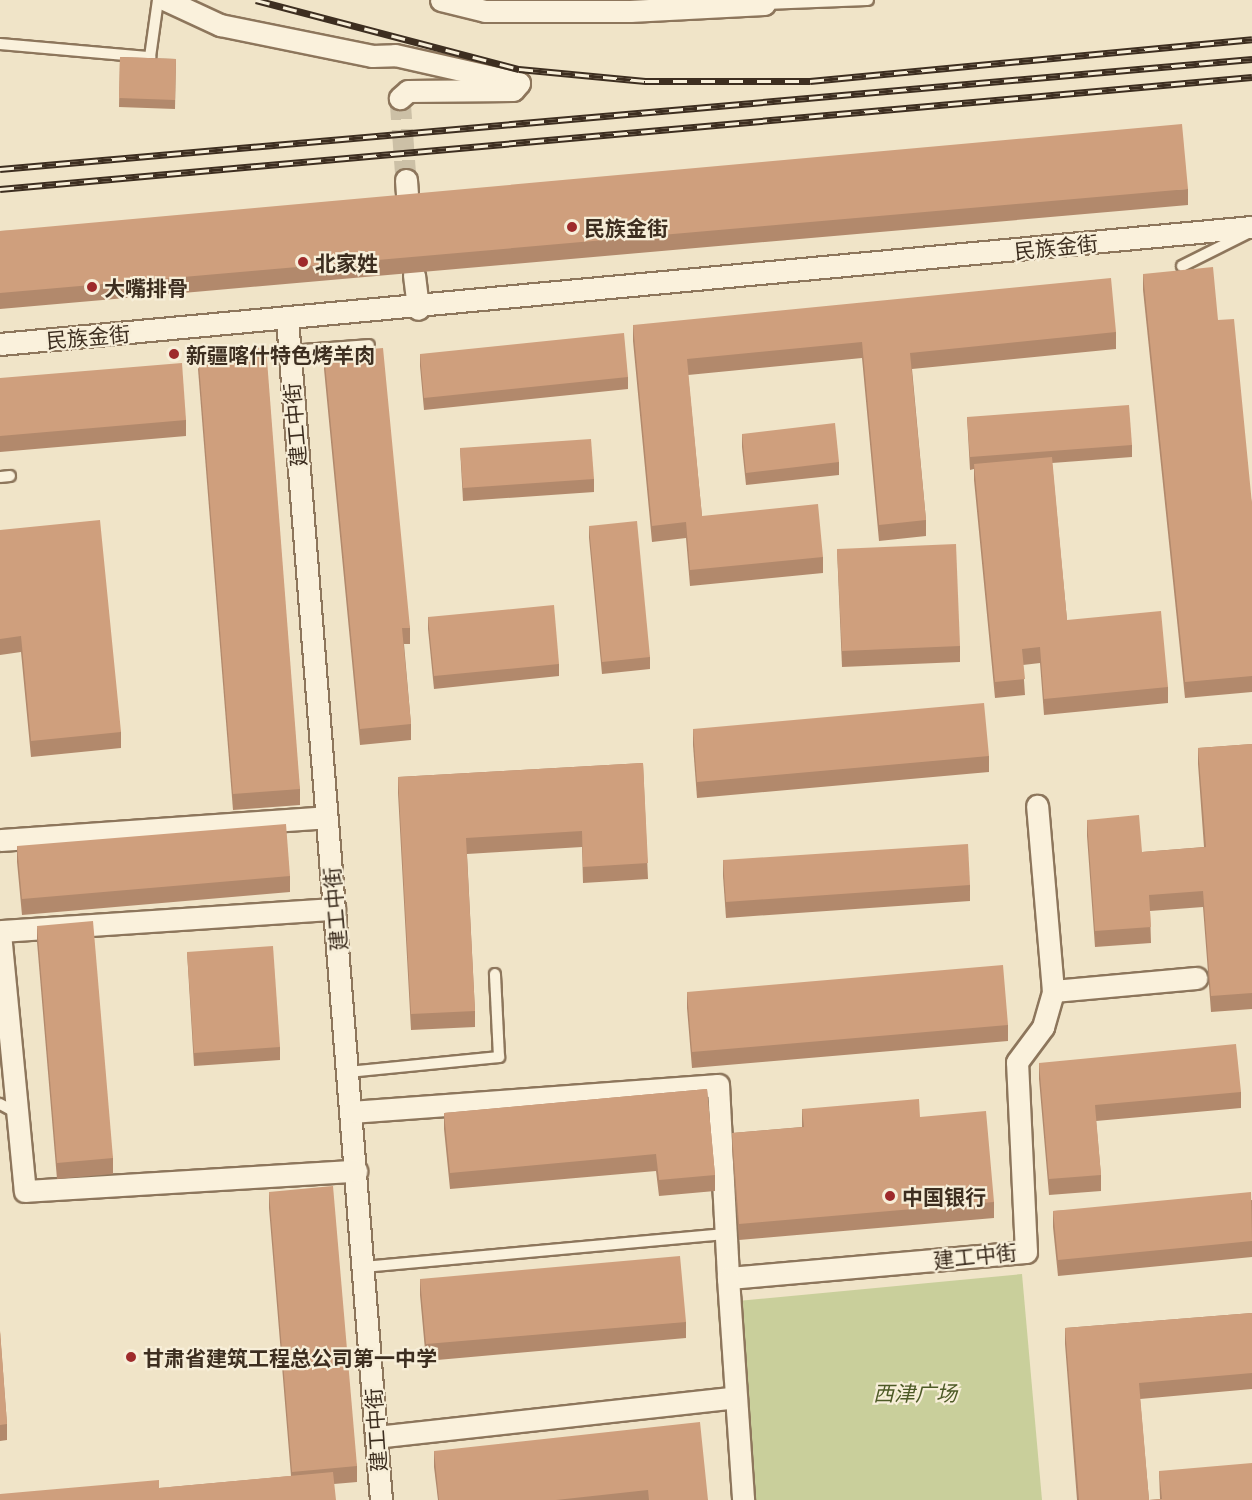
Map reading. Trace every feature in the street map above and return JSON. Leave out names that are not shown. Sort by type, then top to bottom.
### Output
[{"type":"street","points":[[166,0],[220,25],[372,56],[406,57],[519,83],[513,90],[408,92],[400,98]]},
{"type":"street","points":[[441,0],[485,11],[764,2]]},
{"type":"street","points":[[406,180],[408,208]]},
{"type":"street","name":"民族金街","points":[[0,344],[418,309],[1252,229]]},
{"type":"street","points":[[414,275],[418,309]]},
{"type":"street","name":"建工中街","points":[[287,319],[381,1500]]},
{"type":"street","name":"建工中街","points":[[728,1278],[1026,1252],[1017,1062],[1043,1027],[1053,991],[1037,806]]},
{"type":"street","points":[[0,840],[326,817]]},
{"type":"street","points":[[334,909],[0,932],[9,1109],[25,1191],[356,1172]]},
{"type":"street","points":[[1053,991],[1197,978]]},
{"type":"street","points":[[351,1112],[718,1084],[743,1500]]},
{"type":"street","points":[[376,1437],[736,1397]]},
{"type":"lane","points":[[0,44],[150,57],[158,0]]},
{"type":"lane","points":[[764,2],[868,0]]},
{"type":"lane","points":[[1182,266],[1252,229]]},
{"type":"lane","points":[[288,351],[369,345]]},
{"type":"lane","points":[[348,1072],[499,1057],[495,974]]},
{"type":"lane","points":[[363,1267],[726,1234]]},
{"type":"green space","name":"西津广场","points":[[1022,1274],[1042,1500],[735,1500],[717,1303]]},
{"type":"building","points":[[120,57],[176,59],[175,100],[119,98]]},
{"type":"building","name":"民族金街","points":[[1182,124],[1188,189],[0,293],[0,231]]},
{"type":"building","points":[[1213,267],[1218,320],[1234,319],[1252,504],[1252,676],[1185,682],[1143,274]]},
{"type":"building","points":[[1111,278],[1116,332],[910,353],[926,520],[879,525],[862,342],[687,359],[702,516],[818,504],[823,557],[690,570],[686,522],[652,526],[633,325]]},
{"type":"building","points":[[624,333],[628,377],[424,398],[420,354]]},
{"type":"building","points":[[266,347],[300,789],[233,794],[198,352]]},
{"type":"building","points":[[383,348],[410,628],[402,628],[411,724],[360,729],[324,353]]},
{"type":"building","points":[[182,363],[186,420],[0,436],[0,378]]},
{"type":"building","points":[[1129,405],[1132,445],[970,457],[967,417]]},
{"type":"building","points":[[835,423],[839,462],[746,473],[742,434]]},
{"type":"building","points":[[591,439],[594,479],[463,488],[460,448]]},
{"type":"building","points":[[1052,457],[1067,620],[1161,611],[1168,687],[1044,699],[1040,647],[1022,649],[1025,679],[995,682],[974,464]]},
{"type":"building","points":[[100,520],[121,732],[31,741],[21,636],[0,639],[0,530]]},
{"type":"building","points":[[637,521],[650,657],[602,662],[589,526]]},
{"type":"building","points":[[956,544],[960,646],[842,651],[837,549]]},
{"type":"building","points":[[554,605],[559,664],[434,676],[428,617]]},
{"type":"building","points":[[984,703],[989,756],[697,782],[693,729]]},
{"type":"building","points":[[1252,744],[1252,993],[1211,996],[1203,891],[1149,895],[1151,927],[1095,931],[1087,820],[1139,815],[1142,852],[1206,847],[1198,748]]},
{"type":"building","points":[[643,763],[648,863],[583,867],[582,831],[466,838],[475,1011],[411,1014],[398,777]]},
{"type":"building","points":[[286,824],[290,876],[22,899],[17,846]]},
{"type":"building","points":[[968,844],[970,885],[726,902],[723,860]]},
{"type":"building","points":[[93,921],[113,1158],[57,1163],[37,926]]},
{"type":"building","points":[[273,946],[280,1047],[194,1053],[187,952]]},
{"type":"building","points":[[1003,965],[1008,1025],[692,1052],[687,992]]},
{"type":"building","points":[[1236,1044],[1241,1092],[1095,1105],[1101,1175],[1049,1179],[1039,1063]]},
{"type":"building","points":[[707,1089],[715,1175],[659,1180],[656,1154],[450,1173],[444,1113]]},
{"type":"building","points":[[919,1099],[920,1117],[986,1111],[994,1202],[739,1224],[732,1133],[804,1127],[802,1109]]},
{"type":"building","points":[[333,1186],[357,1466],[292,1472],[269,1192]]},
{"type":"building","points":[[1251,1192],[1252,1241],[1058,1260],[1053,1211]]},
{"type":"building","points":[[680,1256],[686,1322],[426,1344],[420,1279]]},
{"type":"building","points":[[1252,1313],[1252,1373],[1139,1383],[1149,1500],[1079,1500],[1065,1328]]},
{"type":"building","points":[[0,1331],[7,1424],[0,1425]]},
{"type":"building","points":[[700,1422],[708,1500],[649,1500],[648,1490],[556,1500],[439,1500],[434,1451]]},
{"type":"building","points":[[1252,1463],[1252,1500],[1149,1500],[1162,1499],[1159,1471]]},
{"type":"building","points":[[333,1472],[336,1500],[0,1500],[0,1494],[159,1480],[159,1488]]},
{"type":"tunnel","points":[[400,98],[406,180]]},
{"type":"railway","points":[[256,0],[519,69],[645,81],[810,81],[1252,39]]},
{"type":"railway","points":[[0,169],[1252,59]]},
{"type":"railway","points":[[0,189],[1252,77]]},
{"type":"place","name":"民族金街","points":[[572,227]]},
{"type":"place","name":"北家姓","points":[[303,262]]},
{"type":"place","name":"大嘴排骨","points":[[92,287]]},
{"type":"place","name":"新疆喀什特色烤羊肉","points":[[174,354]]},
{"type":"place","name":"中国银行","points":[[890,1196]]},
{"type":"place","name":"甘肃省建筑工程总公司第一中学","points":[[131,1357]]}]
